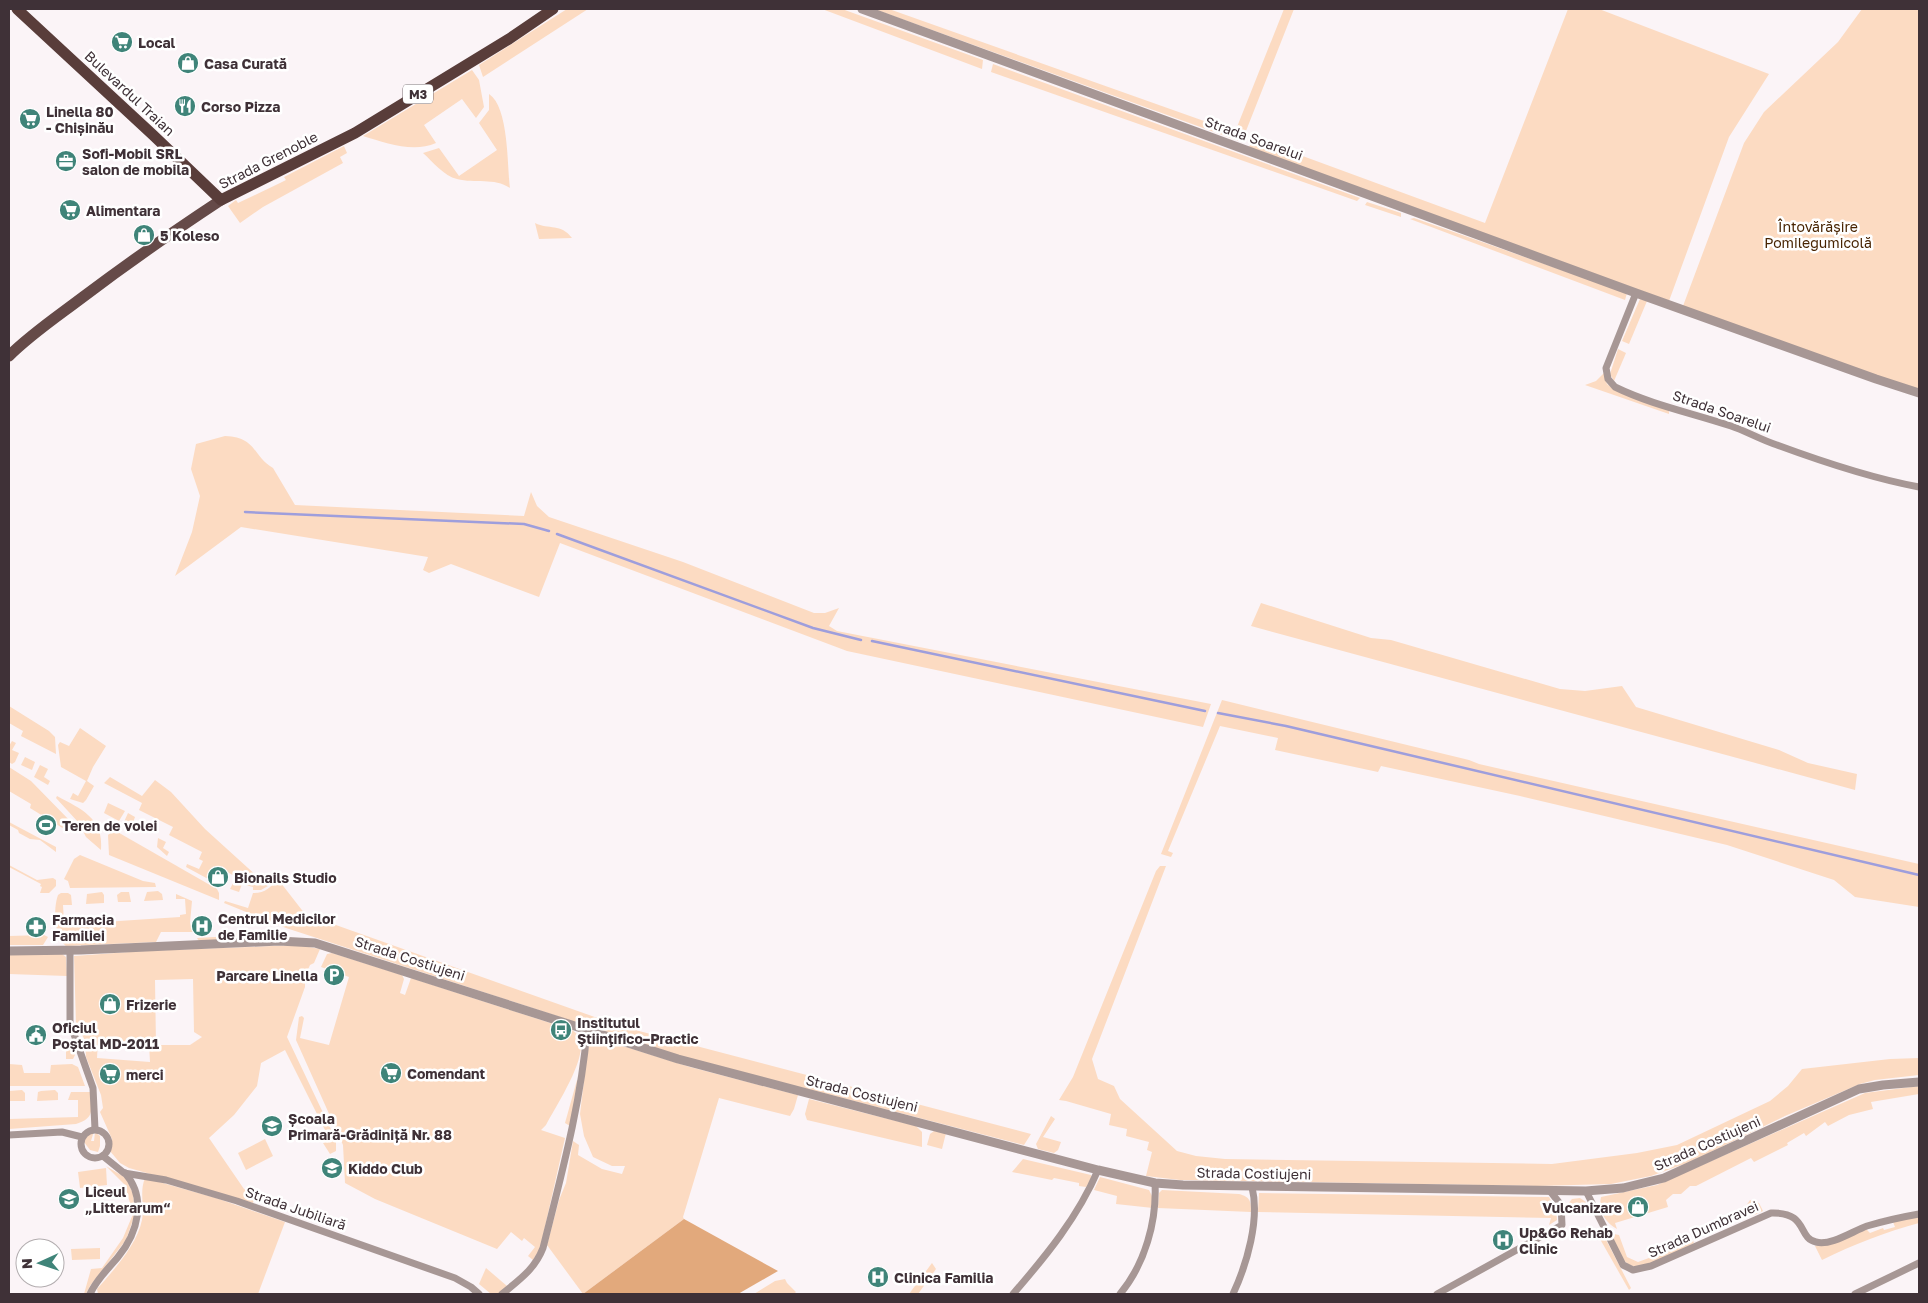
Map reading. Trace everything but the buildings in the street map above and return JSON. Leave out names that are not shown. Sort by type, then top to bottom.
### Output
[{"type":"highway","name":"Bulevardul Traian","points":[[17,9],[221,200]]},
{"type":"highway","name":"Strada Grenoble","points":[[221,200],[355,132],[509,39],[553,9]]},
{"type":"main road","name":"Strada Grenoble","points":[[9,356],[47,324],[114,274],[166,236],[221,200]]},
{"type":"street","name":"Strada Soarelui","points":[[862,9],[1636,293],[1876,380],[1919,393]]},
{"type":"street","name":"Strada Soarelui","points":[[1636,293],[1606,368],[1608,379],[1615,387],[1678,410],[1732,426],[1774,445],[1878,478],[1919,487]]},
{"type":"street","name":"Strada Costiujeni","points":[[9,951],[278,941],[310,942],[738,1076],[1098,1170],[1155,1183],[1252,1187],[1550,1191],[1623,1188],[1664,1178],[1859,1090],[1883,1085],[1919,1082]]},
{"type":"street","points":[[70,950],[70,1022],[93,1088],[96,1129]]},
{"type":"street","points":[[502,1294],[531,1270],[543,1248],[572,1133],[585,1064],[587,1030]]},
{"type":"street","points":[[96,1129],[104,1132],[109,1140],[108,1149],[103,1156],[94,1158],[85,1155],[80,1146],[82,1137],[88,1131],[96,1129]]},
{"type":"street","points":[[9,1135],[62,1132],[82,1137]]},
{"type":"street","name":"Strada Jubiliară","points":[[103,1156],[124,1173],[166,1180],[237,1201],[456,1278],[479,1294]]},
{"type":"street","points":[[1013,1294],[1059,1238],[1078,1210],[1098,1170]]},
{"type":"street","points":[[90,1294],[103,1274],[119,1256],[135,1227],[138,1200],[131,1180],[124,1173]]},
{"type":"street","points":[[1120,1294],[1135,1273],[1145,1248],[1155,1204],[1155,1183]]},
{"type":"street","points":[[1233,1294],[1248,1253],[1255,1206],[1252,1187]]},
{"type":"street","points":[[1437,1294],[1452,1290],[1562,1224],[1563,1212],[1561,1206],[1550,1191]]},
{"type":"street","name":"Strada Dumbravei","points":[[1586,1191],[1623,1265],[1633,1270],[1650,1266],[1771,1213],[1791,1215],[1798,1221],[1811,1240],[1817,1243],[1840,1238],[1865,1227],[1919,1214]]},
{"type":"street","points":[[1855,1294],[1919,1263]]},
{"type":"green space","points":[[567,9],[588,9],[483,77],[479,65]]},
{"type":"green space","points":[[822,9],[842,9],[983,60],[982,69]]},
{"type":"green space","points":[[874,9],[889,9],[1235,132],[1284,9],[1294,9],[1242,141],[1239,141]]},
{"type":"green space","points":[[1568,9],[1599,9],[1769,74],[1729,137],[1669,301],[1249,147],[1254,138],[1485,223]]},
{"type":"green space","name":"Întovărășire Pomilegumicolă","points":[[1862,9],[1919,9],[1919,391],[1683,306],[1744,143],[1764,112],[1838,42]]},
{"type":"green space","points":[[993,64],[1360,198],[1357,201],[991,72]]},
{"type":"green space","points":[[472,70],[479,80],[484,107],[476,118],[462,99],[424,125],[436,143],[427,146],[409,147],[390,144],[363,136]]},
{"type":"green space","points":[[489,94],[496,101],[504,123],[510,188],[498,183],[452,177],[423,153],[439,148],[459,176],[497,150],[479,123],[489,110]]},
{"type":"green space","points":[[344,146],[347,153],[340,157],[343,163],[263,207],[240,223],[228,206],[236,200],[238,203],[286,180],[284,177]]},
{"type":"green space","points":[[1367,202],[1401,213],[1401,217],[1365,205]]},
{"type":"green space","points":[[1414,218],[1627,293],[1625,300],[1410,219]]},
{"type":"green space","points":[[535,223],[564,230],[572,238],[539,239]]},
{"type":"green space","points":[[1640,299],[1647,301],[1629,344],[1622,341]]},
{"type":"green space","points":[[1618,349],[1626,353],[1614,381],[1610,374]]},
{"type":"green space","points":[[1604,373],[1607,384],[1613,389],[1669,410],[1669,414],[1585,385],[1596,381]]},
{"type":"green space","points":[[225,436],[243,440],[254,448],[267,464],[273,468],[295,505],[524,516],[531,492],[537,506],[549,517],[683,562],[814,613],[825,613],[839,608],[829,626],[837,631],[1211,704],[1203,727],[847,651],[560,543],[539,597],[451,564],[429,573],[423,570],[428,557],[241,527],[175,576],[192,532],[200,496],[191,469],[196,444]]},
{"type":"green space","points":[[1261,603],[1371,638],[1391,640],[1560,689],[1585,691],[1622,686],[1636,707],[1779,750],[1808,763],[1857,774],[1855,790],[1251,626]]},
{"type":"green space","points":[[1222,700],[1479,764],[1919,864],[1919,907],[1855,897],[1834,880],[1727,845],[1520,796],[1381,766],[1378,772],[1275,750],[1278,738],[1220,726],[1168,851],[1173,853],[1171,857],[1161,854]]},
{"type":"green space","points":[[9,706],[49,731],[55,737],[56,754],[21,736],[23,731],[9,723]]},
{"type":"green space","points":[[80,728],[106,746],[87,781],[94,786],[83,803],[70,799],[73,793],[78,796],[86,781],[61,767],[58,745],[60,742],[69,746]]},
{"type":"green space","points":[[12,741],[16,743],[12,750],[19,753],[12,764],[9,762],[9,746]]},
{"type":"green space","points":[[25,757],[35,762],[32,770],[21,765]]},
{"type":"green space","points":[[40,765],[48,769],[44,777],[50,781],[48,785],[34,777]]},
{"type":"green space","points":[[9,767],[31,781],[74,825],[76,830],[72,826],[69,832],[30,808],[31,804],[9,791]]},
{"type":"green space","points":[[110,777],[142,796],[155,780],[171,792],[205,829],[268,886],[261,890],[253,890],[253,887],[242,884],[239,892],[230,889],[236,877],[217,866],[210,880],[186,867],[187,864],[199,869],[203,861],[199,859],[202,852],[169,835],[173,827],[139,810],[142,803],[104,783]]},
{"type":"green space","points":[[57,796],[82,810],[95,822],[101,839],[101,850],[86,837],[79,823],[56,798]]},
{"type":"green space","points":[[108,803],[125,811],[119,821],[104,813]]},
{"type":"green space","points":[[128,813],[135,817],[132,825],[138,828],[136,831],[123,824]]},
{"type":"green space","name":"Teren de volei","points":[[42,818],[55,825],[51,832],[38,825]]},
{"type":"green space","points":[[9,822],[56,847],[56,852],[40,840],[30,839],[19,833],[18,830],[9,825]]},
{"type":"green space","points":[[114,830],[217,889],[219,900],[109,855],[108,835]]},
{"type":"green space","points":[[158,838],[166,842],[163,848],[169,852],[167,856],[157,847]]},
{"type":"green space","points":[[80,855],[143,881],[155,883],[156,887],[70,888],[68,881],[64,879],[74,859]]},
{"type":"green space","points":[[9,865],[37,880],[53,878],[56,880],[56,886],[49,893],[40,893],[41,884],[9,867]]},
{"type":"green space","points":[[1160,866],[1166,866],[1092,1059],[1098,1079],[1114,1086],[1120,1099],[1177,1151],[1196,1156],[1225,1159],[1552,1164],[1637,1153],[1677,1145],[1770,1101],[1788,1086],[1802,1069],[1890,1059],[1919,1058],[1919,1075],[1875,1080],[1860,1084],[1785,1116],[1690,1162],[1651,1176],[1611,1184],[1537,1186],[1180,1180],[1146,1176],[1152,1152],[1147,1150],[1149,1142],[1126,1136],[1127,1129],[1109,1125],[1111,1114],[1059,1100],[1073,1077],[1156,871]]},
{"type":"green space","points":[[277,878],[305,914],[620,1026],[1031,1134],[1024,1145],[680,1056],[286,928],[224,903],[225,901],[248,908],[253,893],[267,889]]},
{"type":"green space","points":[[158,891],[162,894],[163,900],[144,901],[147,892]]},
{"type":"green space","points":[[102,892],[104,903],[86,904],[87,894]]},
{"type":"green space","points":[[121,892],[129,892],[131,902],[118,902],[117,895]]},
{"type":"green space","points":[[61,893],[71,895],[72,905],[63,905],[64,922],[73,924],[180,917],[180,915],[186,914],[185,899],[176,899],[176,894],[192,901],[190,923],[193,932],[161,932],[156,942],[66,946],[59,936],[55,915],[56,901]]},
{"type":"green space","points":[[243,931],[239,935],[223,940],[199,941],[197,938],[232,936]]},
{"type":"green space","points":[[44,935],[48,937],[43,945],[9,945],[9,936]]},
{"type":"green space","points":[[298,945],[320,949],[314,963],[310,965],[305,976],[305,987],[287,1037],[336,1140],[336,1151],[330,1154],[323,1143],[330,1140],[285,1050],[261,1063],[257,1086],[234,1115],[209,1138],[244,1189],[256,1196],[253,1203],[129,1168],[120,1163],[110,1151],[112,1139],[100,1112],[103,1108],[101,1095],[86,1057],[85,1040],[76,1025],[74,956],[143,951]],"holes":[[[193,979],[194,1032],[202,1037],[190,1045],[156,1045],[155,980]],[[98,1041],[149,1044],[150,1062],[97,1058]]]},
{"type":"green space","points":[[332,953],[402,975],[404,979],[400,993],[405,995],[411,978],[572,1030],[579,1036],[581,1048],[575,1070],[546,1125],[541,1130],[565,1138],[540,1249],[533,1260],[528,1256],[535,1247],[524,1238],[522,1241],[511,1232],[497,1249],[375,1199],[345,1183],[343,1145],[296,1040],[299,1017],[302,1016],[304,1018],[300,1038],[329,1045],[349,977],[321,967],[327,954]]},
{"type":"green space","points":[[9,954],[62,954],[66,957],[67,976],[9,974]]},
{"type":"green space","points":[[594,1037],[690,1067],[798,1095],[790,1116],[719,1098],[683,1217],[684,1219],[583,1294],[547,1245],[559,1200],[566,1183],[573,1141],[579,1145],[578,1155],[602,1169],[622,1174],[625,1166],[612,1166],[593,1157],[584,1136],[580,1114],[587,1055],[590,1041]]},
{"type":"green space","points":[[66,1042],[73,1046],[75,1055],[73,1059],[66,1059]]},
{"type":"green space","points":[[9,1064],[22,1065],[24,1073],[50,1073],[51,1065],[72,1064],[78,1067],[85,1086],[9,1086]]},
{"type":"green space","points":[[577,1080],[580,1080],[570,1126],[565,1123]]},
{"type":"green space","points":[[1919,1086],[1919,1094],[1871,1102],[1873,1109],[1849,1115],[1828,1126],[1825,1122],[1806,1136],[1804,1133],[1787,1143],[1788,1145],[1754,1162],[1751,1158],[1696,1186],[1690,1186],[1681,1194],[1673,1194],[1666,1200],[1668,1207],[1615,1223],[1617,1229],[1603,1216],[1600,1202],[1601,1197],[1657,1185],[1865,1093]]},
{"type":"green space","points":[[22,1090],[25,1093],[25,1101],[9,1101],[9,1091]]},
{"type":"green space","points":[[55,1090],[58,1093],[58,1100],[37,1101],[38,1092]]},
{"type":"green space","points":[[71,1092],[90,1092],[91,1112],[87,1119],[82,1122],[9,1129],[9,1119],[78,1117],[78,1100],[68,1100]]},
{"type":"green space","points":[[809,1099],[916,1126],[922,1132],[922,1147],[807,1120],[805,1114]]},
{"type":"green space","points":[[1051,1116],[1055,1119],[1043,1137],[1061,1142],[1058,1150],[1054,1153],[1038,1149],[1036,1144]]},
{"type":"green space","points":[[94,1131],[91,1141],[94,1141],[95,1132],[100,1136],[98,1152],[90,1150],[84,1142],[86,1134]]},
{"type":"green space","points":[[934,1131],[946,1133],[942,1149],[927,1145],[930,1134]]},
{"type":"green space","points":[[265,1139],[273,1156],[246,1170],[238,1153]]},
{"type":"green space","points":[[1023,1159],[1091,1175],[1092,1178],[1086,1187],[1079,1186],[1079,1183],[1012,1172]]},
{"type":"green space","points":[[106,1166],[126,1178],[133,1194],[135,1214],[126,1240],[90,1286],[86,1294],[84,1294],[91,1269],[102,1268],[123,1238],[133,1214],[125,1185]]},
{"type":"green space","points":[[106,1168],[107,1185],[80,1188],[78,1172]]},
{"type":"green space","points":[[1100,1177],[1149,1190],[1154,1200],[1153,1208],[1116,1204],[1117,1196],[1094,1190]]},
{"type":"green space","points":[[145,1178],[216,1198],[285,1222],[258,1294],[98,1294],[97,1289],[124,1257],[135,1239],[143,1215],[142,1189]]},
{"type":"green space","points":[[1162,1190],[1239,1194],[1249,1200],[1251,1212],[1158,1208],[1159,1193]]},
{"type":"green space","points":[[1259,1193],[1549,1197],[1556,1209],[1557,1220],[1549,1225],[1551,1218],[1258,1212]]},
{"type":"green space","points":[[1580,1198],[1586,1202],[1583,1211],[1575,1214],[1567,1210],[1567,1205],[1572,1199]]},
{"type":"green space","points":[[1750,1200],[1759,1203],[1763,1211],[1752,1216],[1746,1206]]},
{"type":"green space","points":[[1919,1216],[1919,1223],[1870,1239],[1822,1260],[1815,1246],[1866,1229],[1870,1233],[1883,1228],[1884,1230],[1895,1227],[1893,1222]]},
{"type":"green space","points":[[1609,1233],[1619,1235],[1627,1257],[1638,1262],[1693,1241],[1694,1243],[1651,1264],[1634,1266],[1628,1264],[1622,1258]]},
{"type":"green space","points":[[1604,1236],[1631,1288],[1629,1290],[1600,1239]]},
{"type":"green space","points":[[100,1248],[100,1259],[72,1260],[71,1249]]},
{"type":"green space","points":[[932,1263],[936,1269],[918,1294],[909,1294]]},
{"type":"green space","points":[[486,1268],[507,1286],[498,1294],[491,1294],[479,1284]]},
{"type":"green space","points":[[785,1279],[796,1292],[794,1294],[754,1294],[775,1281]]},
{"type":"shaded area","points":[[684,1219],[778,1271],[738,1294],[583,1294]]},
{"type":"waterway","points":[[245,512],[524,524],[549,531]]},
{"type":"waterway","points":[[557,534],[813,628],[861,640]]},
{"type":"waterway","points":[[872,641],[1205,711]]},
{"type":"waterway","points":[[1218,713],[1286,726],[1919,875]]},
{"type":"place","name":"Local","points":[[122,42]]},
{"type":"place","name":"Casa Curată","points":[[188,63]]},
{"type":"place","name":"Corso Pizza","points":[[185,106]]},
{"type":"place","name":"Linella 80 - Chișinău","points":[[30,119]]},
{"type":"place","name":"Sofi-Mobil SRL salon de mobila","points":[[66,161]]},
{"type":"place","name":"Alimentara","points":[[70,210]]},
{"type":"place","name":"5 Koleso","points":[[144,235]]},
{"type":"place","name":"Teren de volei","points":[[46,825]]},
{"type":"place","name":"Bionails Studio","points":[[218,877]]},
{"type":"place","name":"Centrul Medicilor de Familie","points":[[202,926]]},
{"type":"place","name":"Farmacia Familiei","points":[[36,927]]},
{"type":"place","name":"Parcare Linella","points":[[334,975]]},
{"type":"place","name":"Frizerie","points":[[110,1004]]},
{"type":"place","name":"Institutul Ştiinţifico–Practic","points":[[561,1030]]},
{"type":"place","name":"Oficiul Poștal MD-2011","points":[[36,1035]]},
{"type":"place","name":"Comendant","points":[[391,1073]]},
{"type":"place","name":"merci","points":[[110,1074]]},
{"type":"place","name":"Școala Primară-Grădiniță Nr. 88","points":[[272,1126]]},
{"type":"place","name":"Kiddo Club","points":[[332,1168]]},
{"type":"place","name":"Liceul „Litterarum“","points":[[69,1199]]},
{"type":"place","name":"Vulcanizare","points":[[1638,1207]]},
{"type":"place","name":"Up&Go Rehab Clinic","points":[[1503,1240]]},
{"type":"place","name":"Clinica Familia","points":[[878,1277]]}]
